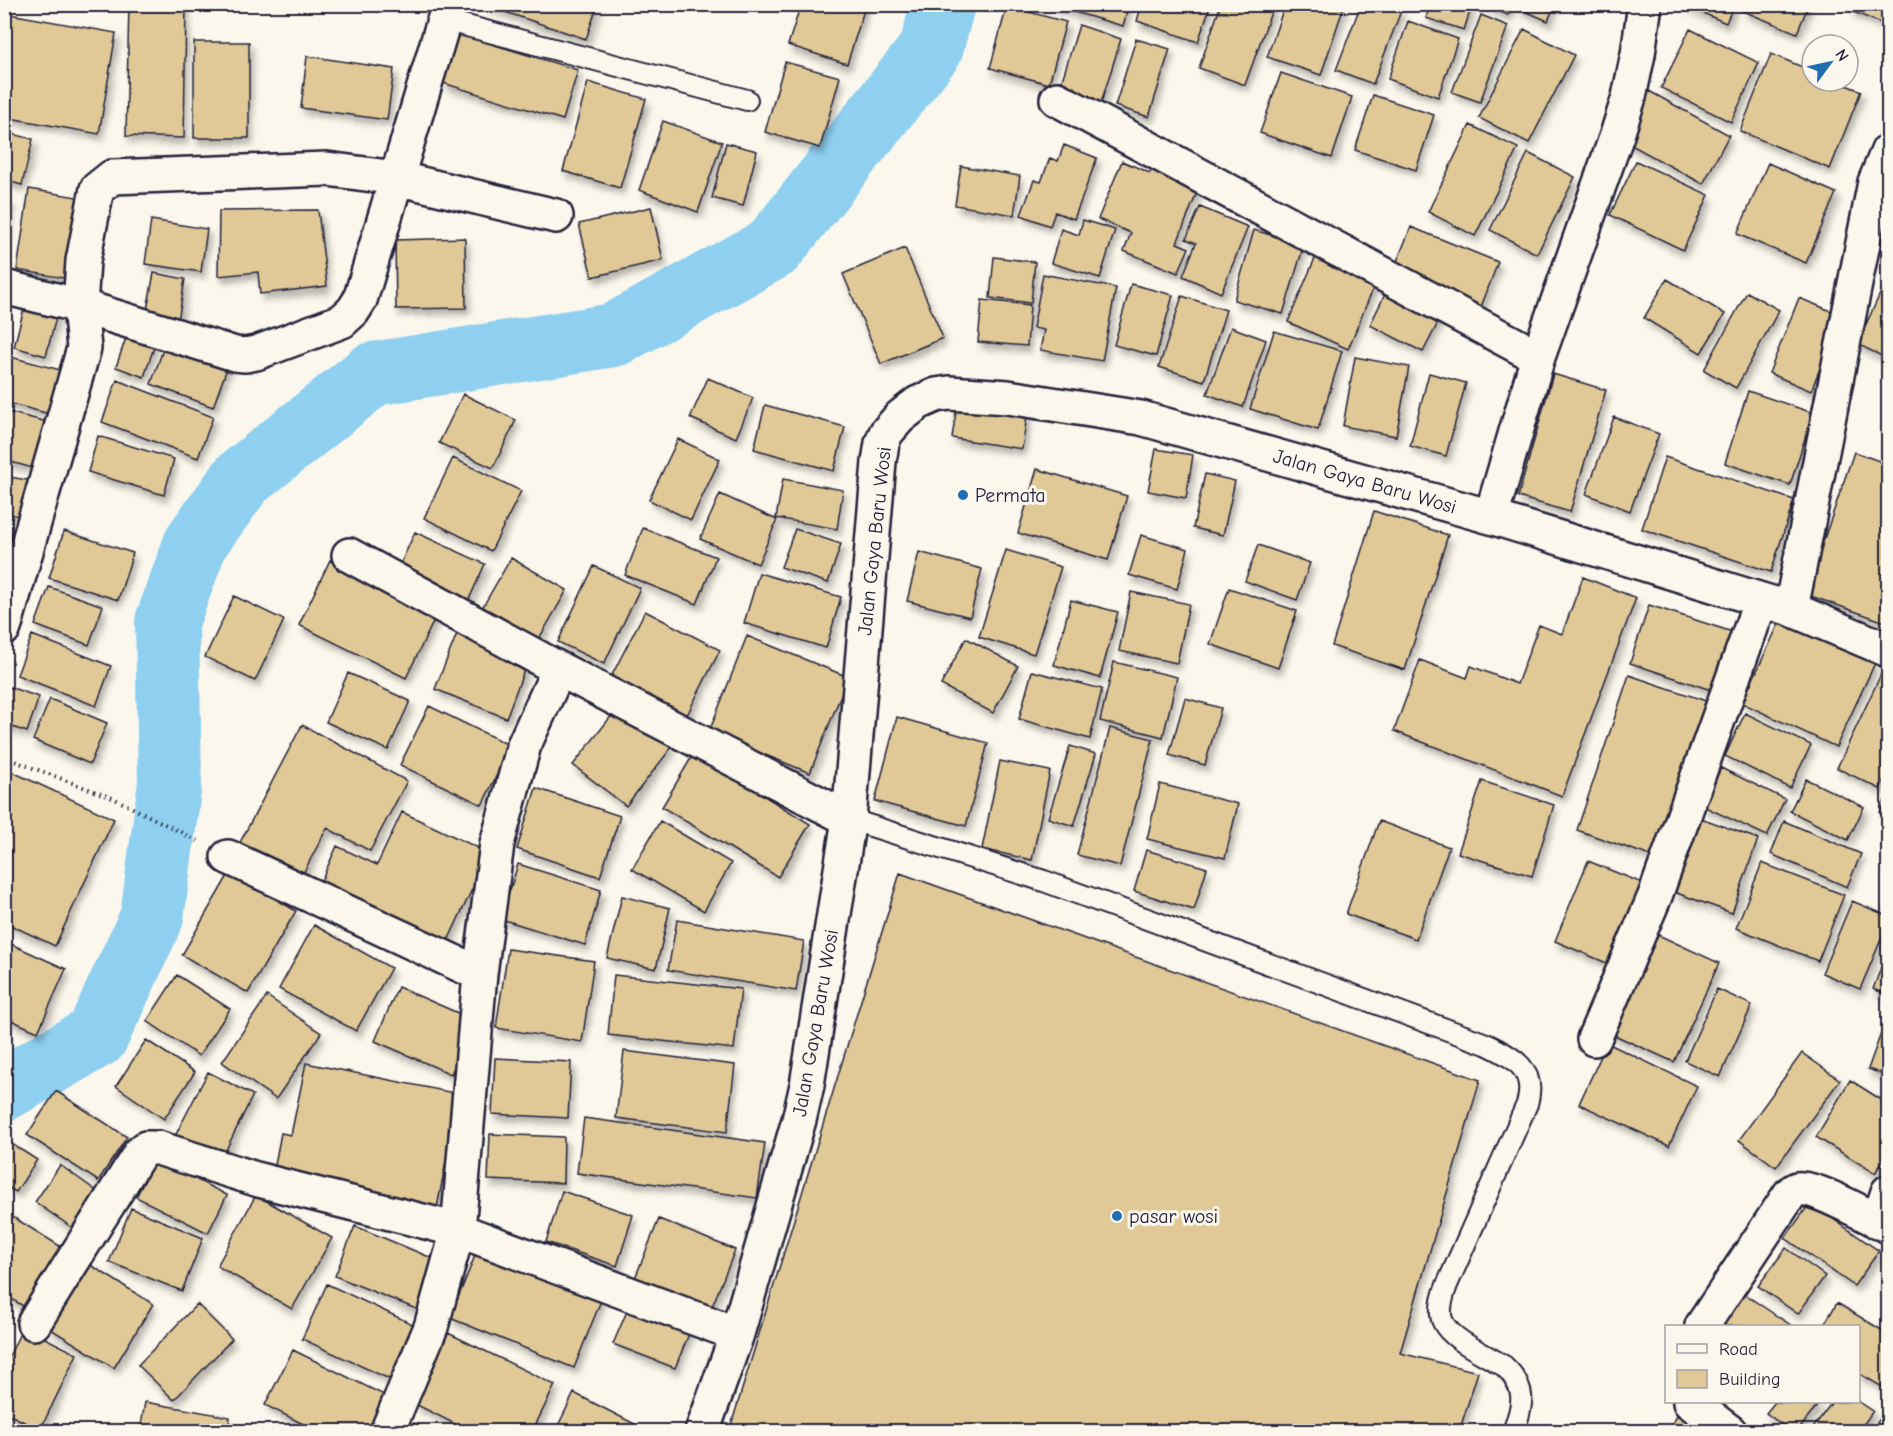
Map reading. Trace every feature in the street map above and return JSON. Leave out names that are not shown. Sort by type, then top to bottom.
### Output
[{"type":"street","points":[[1491,517],[1538,357],[1626,107],[1638,54],[1645,4]]},
{"type":"street","points":[[4,287],[80,306],[235,354],[256,352],[342,321],[353,311],[360,300],[446,12]]},
{"type":"street","points":[[1056,99],[1538,357]]},
{"type":"street","points":[[1594,1039],[1776,604],[1875,182],[1888,151]]},
{"type":"street","points":[[4,628],[84,348],[80,306],[83,261],[97,189],[111,177],[327,169],[396,177],[556,216]]},
{"type":"street","name":"Jalan Gaya Baru Wosi","points":[[702,1431],[736,1334],[799,1120],[807,1085],[849,819],[882,443],[886,433],[900,417],[918,403],[936,395],[949,393],[1008,397],[1141,418],[1491,517],[1776,604],[1888,650]]},
{"type":"street","points":[[349,555],[559,669],[849,819]]},
{"type":"street","points":[[387,1431],[431,1328],[458,1230],[480,974],[498,844],[524,745],[559,669]]},
{"type":"street","points":[[228,857],[480,974]]},
{"type":"street","points":[[34,1323],[140,1153],[146,1148],[158,1148],[260,1180],[458,1230],[736,1334]]},
{"type":"street","points":[[1703,1325],[1790,1194],[1796,1189],[1820,1193],[1885,1213]]},
{"type":"street","points":[[1693,1403],[1730,1431]]},
{"type":"lane","points":[[446,12],[747,100]]},
{"type":"lane","points":[[849,819],[1044,881],[1486,1044],[1518,1062],[1526,1072],[1531,1091],[1447,1285],[1442,1310],[1442,1321],[1452,1334],[1511,1372],[1522,1399],[1513,1431]]},
{"type":"path","points":[[4,757],[115,799],[228,857]]},
{"type":"building","points":[[129,4],[186,4],[184,138],[126,136]]},
{"type":"building","points":[[488,4],[598,4],[586,39],[487,6]]},
{"type":"building","points":[[801,4],[866,4],[847,64],[788,45]]},
{"type":"building","points":[[1046,4],[1129,4],[1123,26]]},
{"type":"building","points":[[1142,4],[1211,4],[1198,42],[1137,21]]},
{"type":"building","points":[[1221,4],[1274,4],[1245,85],[1199,68]]},
{"type":"building","points":[[1285,4],[1344,6],[1321,75],[1267,57]]},
{"type":"building","points":[[1361,4],[1386,4],[1401,11],[1373,84],[1336,70]]},
{"type":"building","points":[[1430,4],[1472,5],[1464,30],[1426,18]]},
{"type":"building","points":[[1481,4],[1513,4],[1508,15]]},
{"type":"building","points":[[1519,4],[1555,4],[1548,21],[1518,8]]},
{"type":"building","points":[[1682,4],[1734,4],[1726,23]]},
{"type":"building","points":[[1746,4],[1809,4],[1797,33],[1743,11]]},
{"type":"building","points":[[1854,4],[1888,4],[1888,26],[1851,11]]},
{"type":"building","points":[[1007,6],[1066,22],[1049,84],[990,68]]},
{"type":"building","points":[[4,13],[116,33],[99,134],[4,117]]},
{"type":"building","points":[[1481,15],[1508,26],[1480,102],[1452,92]]},
{"type":"building","points":[[1408,21],[1458,39],[1438,97],[1388,79]]},
{"type":"building","points":[[1079,25],[1121,39],[1101,103],[1059,90]]},
{"type":"building","points":[[1524,29],[1574,55],[1529,143],[1479,118]]},
{"type":"building","points":[[1690,29],[1759,63],[1731,122],[1661,88]]},
{"type":"building","points":[[458,34],[578,70],[563,120],[443,83]]},
{"type":"building","points":[[1136,39],[1170,49],[1149,117],[1115,106]]},
{"type":"building","points":[[194,42],[249,42],[249,138],[194,138]]},
{"type":"building","points":[[1771,54],[1800,66],[1800,93],[1860,93],[1861,91],[1830,169],[1740,131]]},
{"type":"building","points":[[307,56],[394,69],[387,120],[301,108]]},
{"type":"building","points":[[785,62],[840,77],[820,148],[765,132]]},
{"type":"building","points":[[1281,73],[1352,97],[1332,158],[1260,133]]},
{"type":"building","points":[[588,82],[646,99],[620,188],[563,171]]},
{"type":"building","points":[[1649,91],[1729,135],[1703,184],[1622,140]]},
{"type":"building","points":[[1373,95],[1434,115],[1416,170],[1355,150]]},
{"type":"building","points":[[663,121],[722,142],[698,212],[639,190]]},
{"type":"building","points":[[1470,125],[1518,148],[1475,236],[1428,212]]},
{"type":"building","points":[[4,132],[33,139],[22,185],[4,180]]},
{"type":"building","points":[[726,143],[757,151],[743,206],[712,198]]},
{"type":"building","points":[[1064,145],[1097,158],[1074,219],[1055,212],[1050,226],[1021,215],[1034,180],[1041,182],[1050,158],[1058,161]]},
{"type":"building","points":[[1528,153],[1575,177],[1537,254],[1490,230]]},
{"type":"building","points":[[1156,158],[1198,190],[1177,243],[1189,248],[1178,273],[1124,251],[1131,233],[1098,219],[1122,161],[1150,173]]},
{"type":"building","points":[[1636,161],[1709,195],[1683,250],[1610,215]]},
{"type":"building","points":[[1768,163],[1836,193],[1806,263],[1737,234]]},
{"type":"building","points":[[961,166],[1020,176],[1014,215],[955,205]]},
{"type":"building","points":[[29,189],[83,198],[70,279],[17,270]]},
{"type":"building","points":[[4,201],[11,202],[4,250]]},
{"type":"building","points":[[651,207],[663,260],[592,277],[579,224]]},
{"type":"building","points":[[1200,207],[1248,227],[1221,293],[1183,276],[1196,243],[1186,239]]},
{"type":"building","points":[[318,210],[327,286],[260,294],[258,272],[218,276],[219,211]]},
{"type":"building","points":[[151,220],[207,229],[201,272],[145,264]]},
{"type":"building","points":[[1083,220],[1115,230],[1100,278],[1051,263],[1061,229],[1079,235]]},
{"type":"building","points":[[1411,227],[1498,262],[1481,307],[1393,271]]},
{"type":"building","points":[[1254,230],[1304,245],[1283,314],[1234,300]]},
{"type":"building","points":[[465,238],[466,308],[396,309],[395,240]]},
{"type":"building","points":[[905,248],[943,338],[881,364],[843,274]]},
{"type":"building","points":[[1318,251],[1378,277],[1348,349],[1288,322]]},
{"type":"building","points":[[994,257],[1035,262],[1031,303],[990,298]]},
{"type":"building","points":[[154,273],[185,279],[178,321],[146,315]]},
{"type":"building","points":[[1043,274],[1116,288],[1102,361],[1040,350],[1044,330],[1033,328]]},
{"type":"building","points":[[1667,279],[1725,314],[1701,353],[1644,318]]},
{"type":"building","points":[[1885,283],[1888,285],[1888,359],[1857,344]]},
{"type":"building","points":[[1131,284],[1173,295],[1156,356],[1114,345]]},
{"type":"building","points":[[1389,286],[1443,313],[1423,352],[1370,325]]},
{"type":"building","points":[[1747,292],[1779,310],[1736,388],[1704,370]]},
{"type":"building","points":[[1182,296],[1226,310],[1204,381],[1159,367]]},
{"type":"building","points":[[27,297],[59,306],[46,356],[14,347]]},
{"type":"building","points":[[1799,298],[1841,315],[1811,391],[1769,373]]},
{"type":"building","points":[[982,300],[1030,305],[1027,346],[978,342]]},
{"type":"building","points":[[130,326],[158,335],[144,377],[116,367]]},
{"type":"building","points":[[1231,327],[1266,340],[1243,407],[1207,394]]},
{"type":"building","points":[[1274,331],[1342,351],[1318,430],[1250,409]]},
{"type":"building","points":[[167,338],[230,360],[213,407],[151,384]]},
{"type":"building","points":[[7,356],[68,372],[57,416],[4,402],[4,364]]},
{"type":"building","points":[[1355,357],[1409,367],[1396,436],[1343,426]]},
{"type":"building","points":[[1429,373],[1466,383],[1446,456],[1410,446]]},
{"type":"building","points":[[1553,374],[1606,390],[1570,512],[1518,497]]},
{"type":"building","points":[[708,378],[753,398],[736,438],[690,418]]},
{"type":"building","points":[[117,380],[213,417],[198,458],[102,422]]},
{"type":"building","points":[[1748,391],[1813,413],[1790,485],[1725,463]]},
{"type":"building","points":[[463,394],[516,420],[493,468],[439,443]]},
{"type":"building","points":[[958,398],[1028,409],[1022,449],[952,438]]},
{"type":"building","points":[[765,405],[845,427],[834,471],[754,449]]},
{"type":"building","points":[[4,411],[55,424],[43,471],[4,460]]},
{"type":"building","points":[[1614,417],[1659,434],[1630,511],[1586,494]]},
{"type":"building","points":[[98,436],[174,459],[164,495],[88,472]]},
{"type":"building","points":[[678,439],[720,459],[691,520],[649,500]]},
{"type":"building","points":[[1156,449],[1193,455],[1186,498],[1148,491]]},
{"type":"building","points":[[1854,452],[1888,464],[1888,623],[1805,594]]},
{"type":"building","points":[[1665,457],[1794,500],[1771,572],[1642,529]]},
{"type":"building","points":[[453,458],[521,491],[491,551],[424,518]]},
{"type":"building","points":[[1037,469],[1127,496],[1108,560],[1018,533]]},
{"type":"building","points":[[1205,474],[1235,481],[1223,535],[1193,528]]},
{"type":"building","points":[[4,476],[33,481],[25,517],[4,513]]},
{"type":"building","points":[[783,479],[843,490],[837,529],[776,518]]},
{"type":"building","points":[[720,494],[777,520],[758,564],[700,539]]},
{"type":"building","points":[[1374,511],[1448,535],[1405,670],[1332,646]]},
{"type":"building","points":[[643,528],[716,557],[697,604],[625,575]]},
{"type":"building","points":[[795,529],[841,544],[828,583],[781,567]]},
{"type":"building","points":[[64,531],[133,553],[118,600],[49,578]]},
{"type":"building","points":[[415,532],[485,564],[465,608],[395,576]]},
{"type":"building","points":[[1141,535],[1188,549],[1177,589],[1129,575]]},
{"type":"building","points":[[1258,545],[1310,563],[1297,600],[1245,581]]},
{"type":"building","points":[[1006,550],[1061,567],[1034,654],[979,637]]},
{"type":"building","points":[[919,552],[982,569],[970,617],[907,601]]},
{"type":"building","points":[[511,558],[567,590],[537,642],[481,610]]},
{"type":"building","points":[[330,560],[437,614],[406,678],[299,625]]},
{"type":"building","points":[[594,566],[640,588],[604,664],[558,642]]},
{"type":"building","points":[[759,573],[841,597],[826,648],[744,623]]},
{"type":"building","points":[[1583,577],[1636,598],[1562,796],[1394,731],[1420,660],[1467,678],[1471,666],[1517,684],[1539,625],[1562,634]]},
{"type":"building","points":[[49,587],[103,606],[89,645],[35,625]]},
{"type":"building","points":[[1229,588],[1297,611],[1278,668],[1210,644]]},
{"type":"building","points":[[1131,592],[1189,604],[1177,663],[1119,651]]},
{"type":"building","points":[[234,596],[284,620],[255,681],[205,657]]},
{"type":"building","points":[[1071,600],[1118,612],[1100,678],[1054,665]]},
{"type":"building","points":[[1649,605],[1745,636],[1726,695],[1630,663]]},
{"type":"building","points":[[645,611],[720,650],[686,717],[611,677]]},
{"type":"building","points":[[1781,619],[1875,663],[1836,747],[1742,703]]},
{"type":"building","points":[[458,631],[528,660],[506,718],[435,689]]},
{"type":"building","points":[[32,635],[111,666],[96,706],[17,675]]},
{"type":"building","points":[[747,636],[848,677],[810,773],[709,732]]},
{"type":"building","points":[[966,638],[1018,666],[993,713],[941,685]]},
{"type":"building","points":[[1114,662],[1177,677],[1163,737],[1100,721]]},
{"type":"building","points":[[1032,671],[1102,689],[1090,739],[1019,719]]},
{"type":"building","points":[[1882,672],[1888,675],[1888,771],[1880,789],[1837,768]]},
{"type":"building","points":[[348,673],[410,701],[388,750],[326,722]]},
{"type":"building","points":[[1629,675],[1715,704],[1662,860],[1577,830]]},
{"type":"building","points":[[9,687],[39,697],[27,732],[4,724],[4,700]]},
{"type":"building","points":[[1185,698],[1221,708],[1205,765],[1169,755]]},
{"type":"building","points":[[50,699],[107,723],[90,764],[33,740]]},
{"type":"building","points":[[429,706],[511,746],[482,805],[400,765]]},
{"type":"building","points":[[619,706],[672,747],[626,806],[573,765]]},
{"type":"building","points":[[1745,713],[1811,745],[1790,788],[1725,756]]},
{"type":"building","points":[[897,717],[988,743],[966,826],[875,801]]},
{"type":"building","points":[[302,725],[407,781],[370,851],[327,828],[298,883],[236,850]]},
{"type":"building","points":[[1110,728],[1153,739],[1120,866],[1077,855]]},
{"type":"building","points":[[1070,746],[1096,754],[1074,826],[1048,818]]},
{"type":"building","points":[[694,753],[810,824],[778,877],[662,807]]},
{"type":"building","points":[[1000,761],[1050,771],[1032,860],[982,849]]},
{"type":"building","points":[[4,768],[114,819],[55,946],[4,922]]},
{"type":"building","points":[[1721,768],[1785,799],[1767,836],[1703,806]]},
{"type":"building","points":[[1806,779],[1864,807],[1848,840],[1790,811]]},
{"type":"building","points":[[1482,781],[1554,805],[1532,876],[1458,853]]},
{"type":"building","points":[[1160,784],[1238,804],[1225,858],[1147,839]]},
{"type":"building","points":[[536,788],[620,816],[600,877],[517,849]]},
{"type":"building","points":[[1888,793],[1888,817],[1880,813]]},
{"type":"building","points":[[402,812],[489,853],[445,947],[318,888],[337,846],[377,865]]},
{"type":"building","points":[[1701,818],[1758,839],[1732,913],[1674,892]]},
{"type":"building","points":[[660,821],[731,863],[704,911],[632,869]]},
{"type":"building","points":[[1379,821],[1449,847],[1416,939],[1346,914]]},
{"type":"building","points":[[1784,821],[1861,854],[1847,887],[1771,854]]},
{"type":"building","points":[[1146,850],[1207,868],[1194,910],[1134,891]]},
{"type":"building","points":[[1588,861],[1642,883],[1609,964],[1555,941]]},
{"type":"building","points":[[1762,863],[1844,895],[1818,961],[1736,928]]},
{"type":"building","points":[[518,864],[601,890],[585,945],[501,919]]},
{"type":"building","points":[[230,872],[296,911],[248,993],[182,955]]},
{"type":"building","name":"pasar wosi","points":[[900,873],[1480,1080],[1400,1353],[1478,1372],[1459,1432],[729,1432]]},
{"type":"building","points":[[622,896],[670,908],[656,969],[607,958]]},
{"type":"building","points":[[1852,901],[1888,916],[1888,923],[1860,989],[1822,973]]},
{"type":"building","points":[[677,920],[804,941],[796,991],[668,970]]},
{"type":"building","points":[[314,925],[391,968],[356,1031],[279,989]]},
{"type":"building","points":[[1654,933],[1719,963],[1674,1062],[1610,1033]]},
{"type":"building","points":[[4,941],[66,969],[38,1032],[4,1017]]},
{"type":"building","points":[[508,949],[594,961],[582,1042],[496,1028]]},
{"type":"building","points":[[1888,949],[1888,995],[1873,989]]},
{"type":"building","points":[[177,975],[230,1009],[199,1056],[147,1021]]},
{"type":"building","points":[[614,975],[741,989],[734,1049],[608,1035]]},
{"type":"building","points":[[398,987],[474,1020],[451,1074],[375,1041]]},
{"type":"building","points":[[1717,989],[1752,1005],[1720,1077],[1685,1061]]},
{"type":"building","points":[[267,996],[321,1033],[276,1099],[222,1062]]},
{"type":"building","points":[[1888,1014],[1888,1076],[1868,1069]]},
{"type":"building","points":[[146,1040],[195,1072],[164,1119],[116,1086]]},
{"type":"building","points":[[1607,1043],[1697,1086],[1669,1146],[1579,1104]]},
{"type":"building","points":[[624,1051],[735,1065],[727,1132],[616,1118]]},
{"type":"building","points":[[1802,1053],[1840,1080],[1776,1167],[1739,1140]]},
{"type":"building","points":[[495,1058],[571,1062],[568,1118],[492,1114]]},
{"type":"building","points":[[306,1063],[459,1094],[437,1208],[273,1175],[281,1133],[291,1135]]},
{"type":"building","points":[[208,1072],[253,1095],[218,1166],[172,1142]]},
{"type":"building","points":[[1850,1080],[1888,1104],[1888,1152],[1875,1173],[1816,1137]]},
{"type":"building","points":[[56,1091],[127,1137],[98,1181],[27,1135]]},
{"type":"building","points":[[584,1118],[765,1143],[757,1198],[577,1173]]},
{"type":"building","points":[[490,1134],[564,1137],[563,1183],[488,1180]]},
{"type":"building","points":[[4,1139],[37,1160],[16,1192],[4,1185]]},
{"type":"building","points":[[156,1159],[227,1195],[208,1233],[136,1197]]},
{"type":"building","points":[[60,1165],[105,1197],[80,1233],[35,1202]]},
{"type":"building","points":[[562,1191],[633,1215],[617,1266],[546,1242]]},
{"type":"building","points":[[256,1195],[332,1238],[292,1309],[217,1266]]},
{"type":"building","points":[[1810,1203],[1879,1251],[1854,1286],[1785,1238]]},
{"type":"building","points":[[131,1208],[203,1238],[182,1291],[109,1262]]},
{"type":"building","points":[[8,1214],[63,1248],[26,1308],[4,1294],[4,1219]]},
{"type":"building","points":[[659,1219],[735,1250],[711,1309],[635,1278]]},
{"type":"building","points":[[355,1226],[446,1264],[426,1313],[335,1276]]},
{"type":"building","points":[[478,1248],[602,1298],[574,1368],[450,1318]]},
{"type":"building","points":[[1786,1248],[1825,1276],[1798,1314],[1758,1286]]},
{"type":"building","points":[[89,1264],[153,1304],[114,1368],[49,1328]]},
{"type":"building","points":[[327,1284],[423,1329],[398,1383],[302,1339]]},
{"type":"building","points":[[1741,1292],[1790,1325],[1719,1325]]},
{"type":"building","points":[[1837,1303],[1888,1334],[1888,1384],[1886,1389],[1860,1374],[1860,1325],[1824,1325]]},
{"type":"building","points":[[197,1304],[232,1339],[174,1400],[138,1365]]},
{"type":"building","points":[[630,1304],[691,1329],[675,1368],[613,1344]]},
{"type":"building","points":[[23,1327],[77,1354],[40,1430],[4,1412],[4,1367]]},
{"type":"building","points":[[448,1333],[555,1385],[532,1432],[471,1432],[415,1404]]},
{"type":"building","points":[[293,1350],[392,1399],[376,1432],[319,1432],[265,1405]]},
{"type":"building","points":[[574,1393],[650,1432],[555,1432]]},
{"type":"building","points":[[145,1402],[230,1417],[228,1432],[140,1432]]},
{"type":"building","points":[[1860,1402],[1873,1411],[1858,1432],[1810,1432],[1831,1403]]},
{"type":"building","points":[[1774,1403],[1819,1403],[1797,1432],[1792,1432],[1766,1413]]},
{"type":"building","points":[[1684,1405],[1719,1432],[1667,1432]]},
{"type":"building","points":[[1882,1416],[1888,1421],[1888,1432],[1870,1432]]},
{"type":"building","points":[[414,1423],[433,1432],[410,1432]]},
{"type":"waterway","points":[[4,1089],[97,1036],[152,917],[170,783],[167,622],[196,542],[242,479],[373,374],[614,335],[773,248],[931,49],[943,4]]},
{"type":"place","name":"Permata","points":[[963,495]]},
{"type":"place","name":"pasar wosi","points":[[1117,1216]]}]
